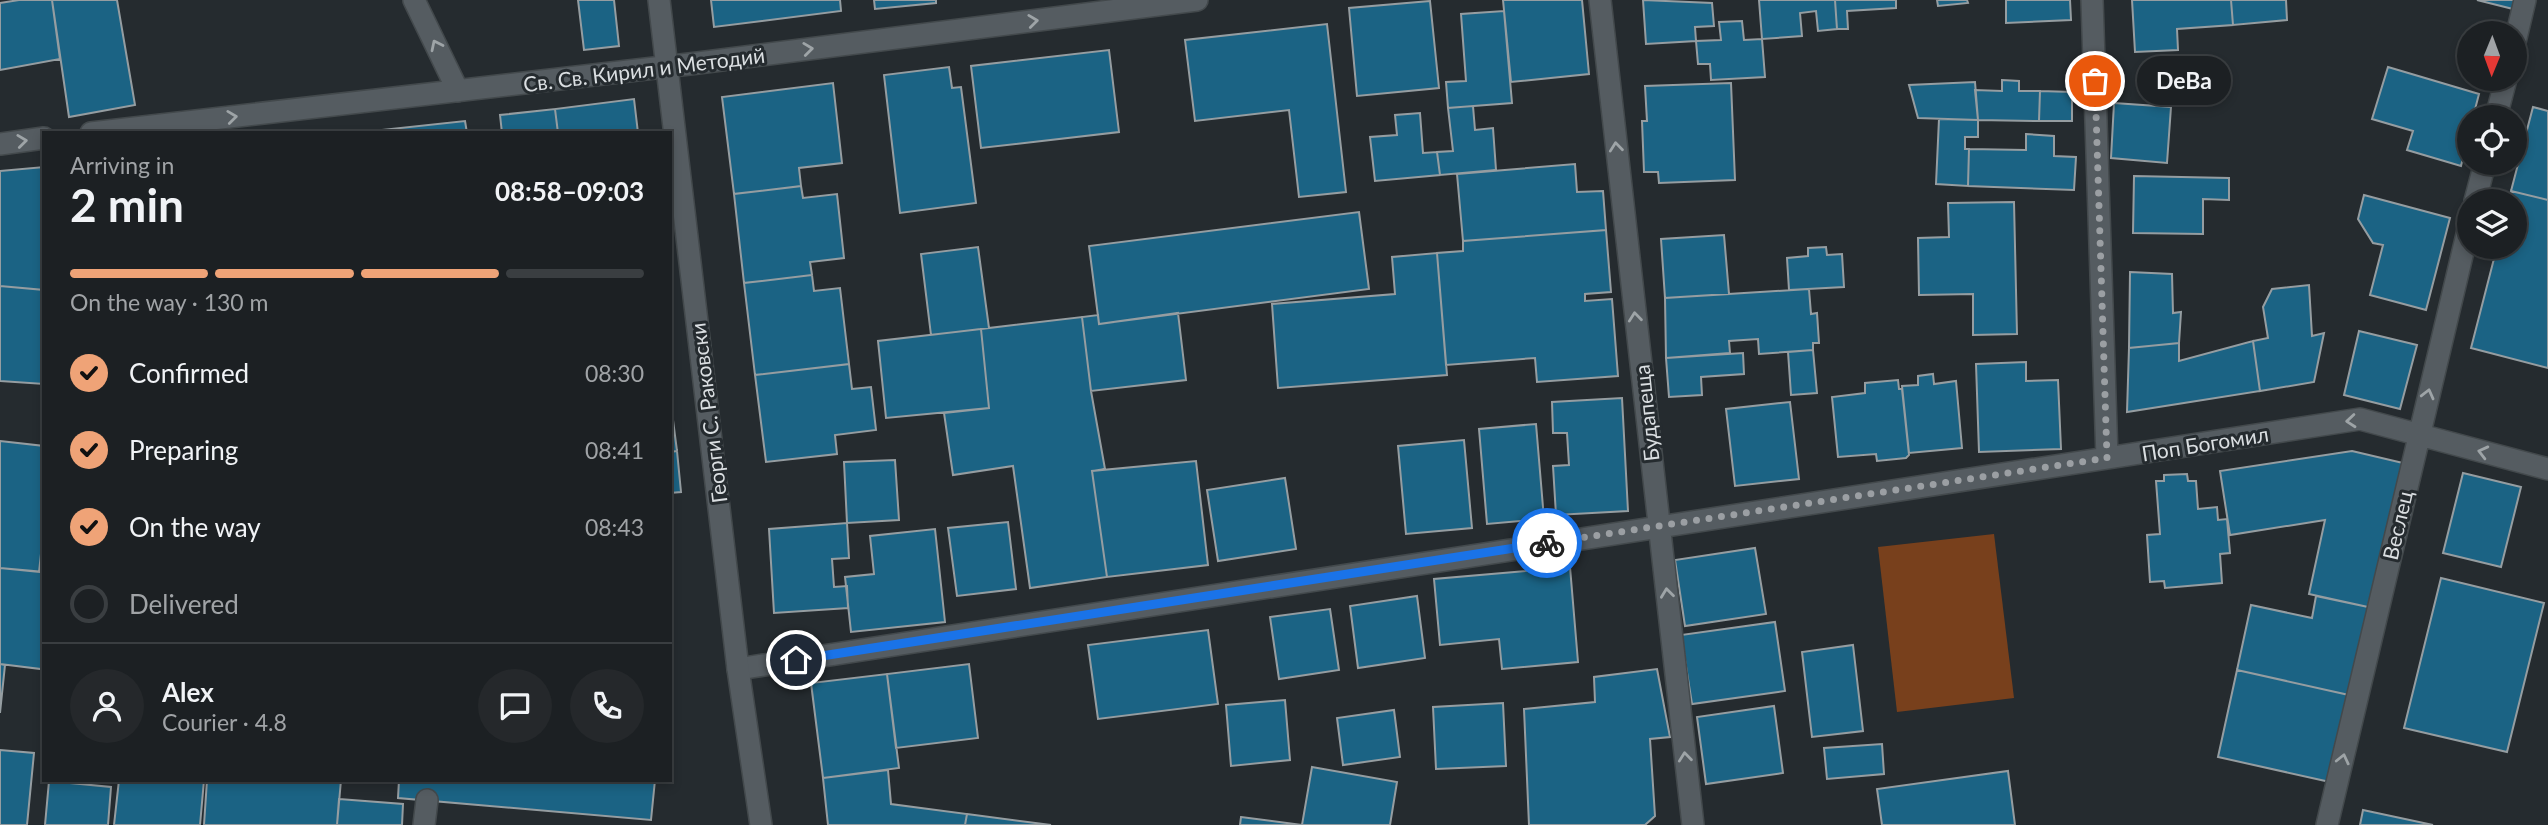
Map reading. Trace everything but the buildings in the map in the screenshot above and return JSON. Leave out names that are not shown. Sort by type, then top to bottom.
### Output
[{"type":"street","points":[[414,0],[458,91]]},
{"type":"street","name":"Георги С. Раковски","points":[[659,0],[738,669],[761,825]]},
{"type":"street","name":"Св. Св. Кирил и Методий","points":[[108,131],[667,67],[1197,0]]},
{"type":"street","name":"Будапеща","points":[[1600,0],[1693,825]]},
{"type":"street","points":[[2092,0],[2107,458]]},
{"type":"street","points":[[2520,21],[2525,0]]},
{"type":"street","points":[[0,144],[42,138]]},
{"type":"street","name":"Веслец","points":[[2327,825],[2417,435],[2461,259]]},
{"type":"street","name":"Поп Богомил","points":[[738,669],[2360,419],[2548,469]]},
{"type":"street","points":[[424,825],[427,800]]},
{"type":"shaded area","points":[[1994,534],[2014,698],[1897,712],[1878,547]]},
{"type":"way so far","points":[[1547,543],[2107,458],[2095,81]]},
{"type":"place","name":"DeBa","points":[[2095,81]]},
{"type":"route","points":[[796,660],[1547,543]]}]
